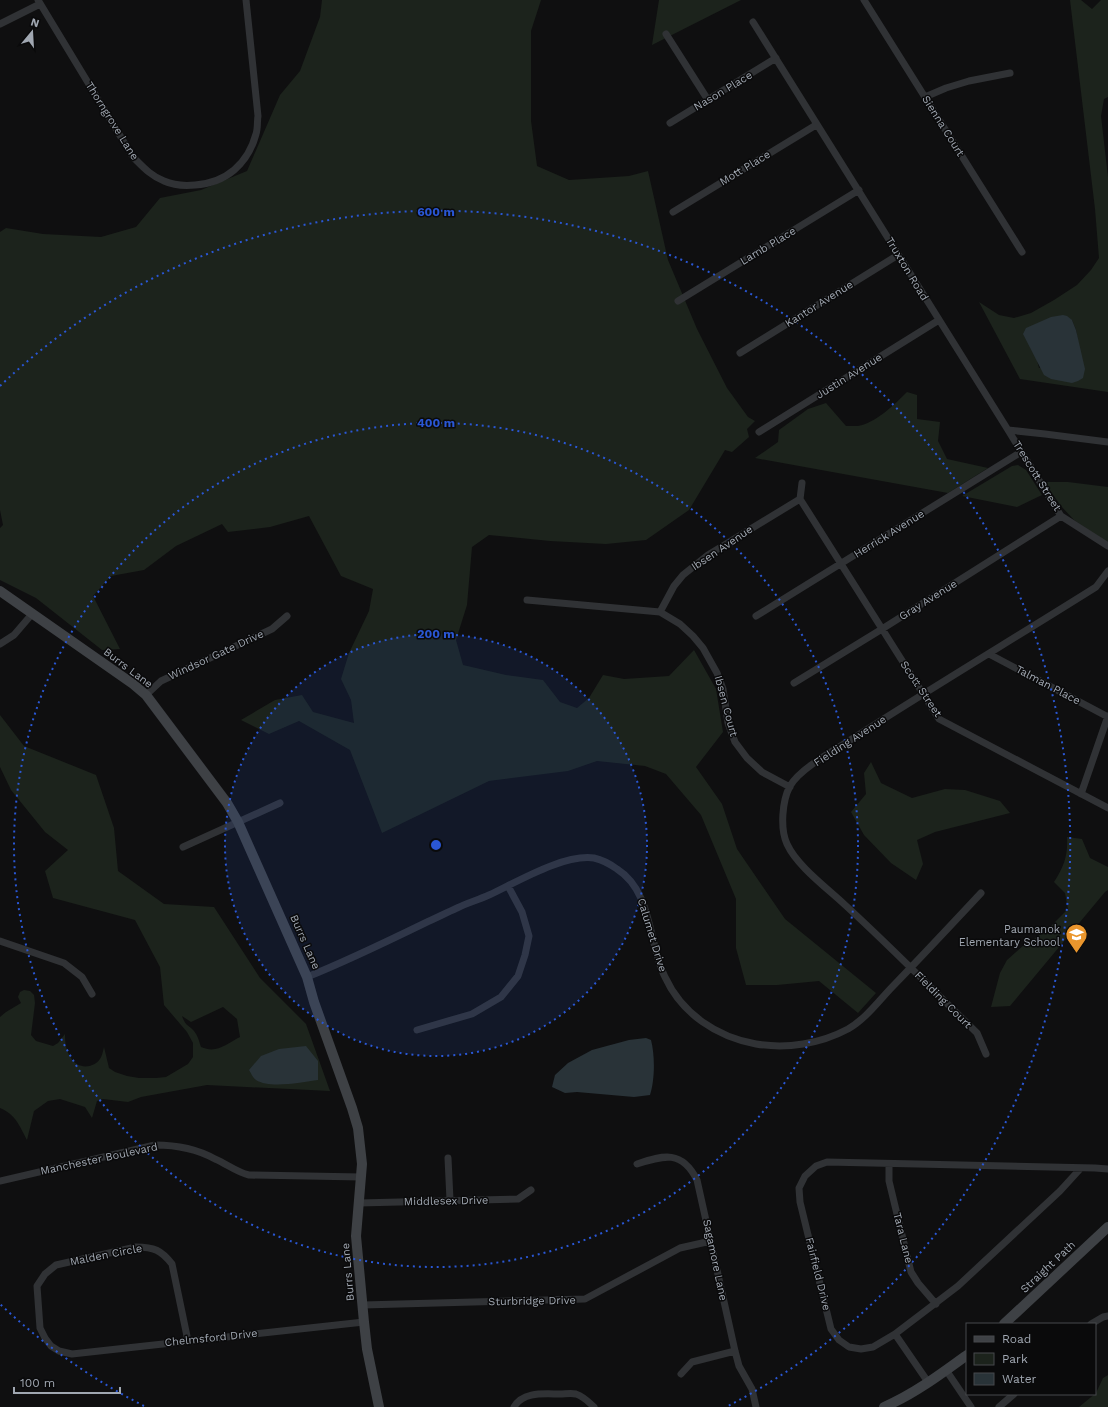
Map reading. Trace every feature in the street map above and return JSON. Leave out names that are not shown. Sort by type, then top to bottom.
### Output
[{"type":"street","name":"Thorngrove Lane","points":[[39,2],[133,157],[147,171],[165,182],[185,186],[207,184],[226,176],[241,166],[257,133],[258,116],[246,0]]},
{"type":"street","name":"Sienna Court","points":[[864,0],[1022,252]]},
{"type":"street","points":[[0,24],[39,2]]},
{"type":"street","name":"Truxton Road","points":[[753,22],[1008,430]]},
{"type":"street","points":[[666,34],[708,100]]},
{"type":"street","name":"Nason Place","points":[[670,123],[776,58]]},
{"type":"street","points":[[925,97],[946,88],[970,81],[1010,73]]},
{"type":"street","name":"Mott Place","points":[[673,212],[816,125]]},
{"type":"street","name":"Lamb Place","points":[[678,301],[859,190]]},
{"type":"street","name":"Kantor Avenue","points":[[740,353],[898,255]]},
{"type":"street","name":"Justin Avenue","points":[[759,432],[938,320]]},
{"type":"street","points":[[1008,430],[1108,442]]},
{"type":"street","name":"Trescott Street","points":[[1008,430],[1061,516],[1108,546]]},
{"type":"street","name":"Herrick Avenue","points":[[756,616],[1021,452]]},
{"type":"street","points":[[800,499],[802,483]]},
{"type":"street","name":"Scott Street","points":[[800,499],[939,719],[1108,808]]},
{"type":"street","name":"Ibsen Avenue","points":[[660,612],[674,586],[683,575],[708,555],[800,499]]},
{"type":"street","name":"Gray Avenue","points":[[794,683],[1061,516]]},
{"type":"street","name":"Fielding Avenue","points":[[910,968],[819,882],[794,855],[787,844],[784,832],[783,817],[785,802],[790,786],[800,774],[814,764],[1096,587],[1108,571]]},
{"type":"street","name":"Burrs Lane","points":[[0,591],[133,684],[146,695],[227,803],[238,822],[307,977],[314,1002],[358,1128],[362,1164],[356,1236],[367,1349],[379,1407]]},
{"type":"street","name":"Ibsen Court","points":[[527,600],[660,612],[680,624],[703,648],[717,673],[723,689],[728,723],[735,742],[747,758],[762,772],[790,786]]},
{"type":"street","points":[[0,644],[14,635],[32,614]]},
{"type":"street","name":"Windsor Gate Drive","points":[[146,695],[161,681],[272,629],[287,616]]},
{"type":"street","name":"Talman Place","points":[[989,654],[1108,717]]},
{"type":"street","points":[[1081,794],[1108,717]]},
{"type":"street","points":[[183,847],[280,803]]},
{"type":"street","name":"Calumet Drive","points":[[307,977],[560,862],[580,858],[595,858],[608,863],[624,873],[637,888],[643,903],[657,960],[673,992],[691,1013],[726,1036],[740,1041],[766,1046],[795,1046],[817,1041],[849,1028],[871,1010],[982,893]]},
{"type":"street","points":[[416,1030],[472,1014],[501,997],[518,976],[529,936],[522,912],[508,886]]},
{"type":"street","points":[[0,941],[64,963],[82,977],[92,994]]},
{"type":"street","name":"Fielding Court","points":[[910,968],[977,1033],[986,1054]]},
{"type":"street","name":"Manchester Boulevard","points":[[0,1180],[155,1146],[168,1145],[205,1154],[239,1173],[249,1175],[361,1178]]},
{"type":"street","name":"Sagamore Lane","points":[[637,1164],[654,1159],[670,1157],[682,1160],[692,1170],[697,1180],[735,1351],[739,1366],[752,1389],[756,1407]]},
{"type":"street","points":[[448,1158],[450,1200]]},
{"type":"street","name":"Fairfield Drive","points":[[1081,1168],[1043,1207],[958,1286],[895,1334],[873,1347],[861,1349],[849,1347],[838,1340],[831,1329],[800,1202],[799,1188],[805,1176],[816,1166],[827,1162],[890,1164],[1081,1168],[1108,1169]]},
{"type":"street","name":"Tara Lane","points":[[890,1164],[889,1182],[911,1272],[918,1283],[936,1304]]},
{"type":"street","name":"Middlesex Drive","points":[[359,1203],[518,1199],[531,1190]]},
{"type":"street","name":"Straight Path","points":[[1005,1323],[1108,1227]]},
{"type":"street","name":"Sturbridge Drive","points":[[363,1305],[585,1300],[680,1248],[711,1240]]},
{"type":"street","name":"Malden Circle","points":[[59,1351],[50,1346],[40,1328],[38,1286],[45,1274],[56,1265],[136,1247],[148,1247],[158,1250],[165,1255],[172,1264],[188,1340]]},
{"type":"street","points":[[1093,1323],[1108,1316]]},
{"type":"street","name":"Chelmsford Drive","points":[[59,1351],[72,1354],[188,1340],[364,1322]]},
{"type":"street","points":[[895,1334],[928,1382]]},
{"type":"street","points":[[681,1374],[692,1362],[735,1351]]},
{"type":"street","points":[[884,1407],[928,1382],[966,1356]]},
{"type":"street","points":[[946,1370],[971,1407]]},
{"type":"street","points":[[514,1407],[515,1404],[524,1398],[535,1394],[576,1394],[587,1400],[594,1407]]},
{"type":"street","points":[[1000,1407],[1013,1395]]},
{"type":"green space","points":[[322,0],[541,0],[531,31],[531,121],[537,166],[569,180],[629,176],[648,171],[668,260],[697,329],[727,388],[748,417],[755,421],[747,429],[749,437],[732,452],[725,450],[689,510],[646,540],[606,544],[550,541],[489,535],[472,547],[467,605],[456,640],[463,665],[506,675],[543,680],[560,702],[577,708],[589,698],[603,675],[624,679],[669,676],[694,650],[716,689],[723,732],[696,767],[722,804],[737,849],[785,919],[876,993],[858,1013],[819,981],[777,985],[746,985],[736,948],[736,899],[701,815],[666,774],[645,766],[597,761],[568,771],[489,781],[382,833],[350,750],[299,721],[269,734],[241,720],[275,700],[302,695],[313,712],[354,723],[351,700],[341,679],[349,653],[369,611],[373,589],[341,576],[309,516],[270,527],[228,532],[222,524],[176,546],[144,570],[111,576],[93,596],[120,649],[102,650],[36,598],[0,580],[0,528],[3,525],[0,510],[0,232],[6,228],[43,234],[101,237],[136,227],[160,198],[201,190],[247,171],[280,95],[300,71],[320,17]]},
{"type":"green space","points":[[659,0],[741,0],[652,45]]},
{"type":"green space","points":[[1070,0],[1081,0],[1092,9],[1101,0],[1108,0],[1108,97],[1104,99],[1101,116],[1108,177],[1108,392],[1020,379],[979,302],[999,315],[1014,318],[1031,313],[1077,285],[1091,270],[1099,258],[1095,209]],"holes":[[[1072,320],[1076,330],[1079,347],[1039,368],[1037,360],[1030,347]]]},
{"type":"green space","points":[[907,392],[917,395],[917,419],[940,422],[938,441],[947,459],[988,468],[948,493],[755,458],[778,442],[779,430],[808,409],[826,403],[846,426],[858,426],[878,417]]},
{"type":"green space","points":[[1018,465],[1026,470],[1042,495],[1017,507],[962,496],[1012,466]]},
{"type":"green space","points":[[1044,482],[1068,482],[1108,487],[1108,543],[1074,520],[1061,506]]},
{"type":"green space","points":[[0,715],[24,746],[96,775],[114,828],[118,871],[164,904],[214,907],[260,978],[306,1024],[330,1091],[207,1085],[141,1097],[128,1102],[103,1099],[97,1101],[92,1118],[85,1107],[60,1099],[48,1101],[34,1111],[27,1140],[13,1117],[0,1108],[0,1017],[21,1003],[18,997],[20,992],[24,990],[30,991],[34,995],[35,1003],[31,1035],[36,1041],[53,1046],[58,1043],[65,1034],[66,1047],[69,1055],[74,1062],[81,1066],[93,1065],[97,1062],[101,1058],[104,1047],[109,1068],[115,1072],[139,1078],[166,1077],[188,1064],[193,1057],[193,1043],[187,1032],[164,1005],[160,967],[135,920],[53,898],[45,871],[68,850],[45,832],[11,790],[0,767]],"holes":[[[223,1007],[237,1019],[240,1037],[217,1049],[207,1049],[201,1047],[195,1033],[186,1024],[182,1016],[191,1022]]]},
{"type":"green space","points":[[871,762],[881,783],[912,798],[945,789],[965,790],[1000,801],[1010,813],[935,832],[917,840],[923,864],[916,880],[891,863],[864,835],[851,812],[866,794],[864,773]]},
{"type":"green space","points":[[1067,837],[1082,839],[1090,858],[1108,867],[1108,890],[1010,1006],[991,1007],[1000,973],[1007,960],[1024,945],[1046,931],[1068,909],[1065,893],[1054,882],[1065,861]]},
{"type":"green space","points":[[1108,1375],[1108,1407],[1079,1407],[1094,1395],[1096,1395],[1103,1378]]},
{"type":"water","points":[[1063,315],[1072,320],[1076,330],[1085,369],[1083,378],[1072,383],[1051,379],[1044,375],[1023,334],[1026,328],[1051,317]]},
{"type":"water","points":[[646,1038],[651,1040],[654,1060],[654,1075],[650,1095],[634,1097],[577,1092],[565,1093],[552,1087],[555,1075],[568,1063],[592,1050],[629,1040]]},
{"type":"water","points":[[306,1046],[318,1061],[318,1080],[286,1084],[262,1083],[253,1077],[249,1070],[261,1056],[279,1049]]},
{"type":"place","name":"Paumanok Elementary School","points":[[1076,954]]}]
